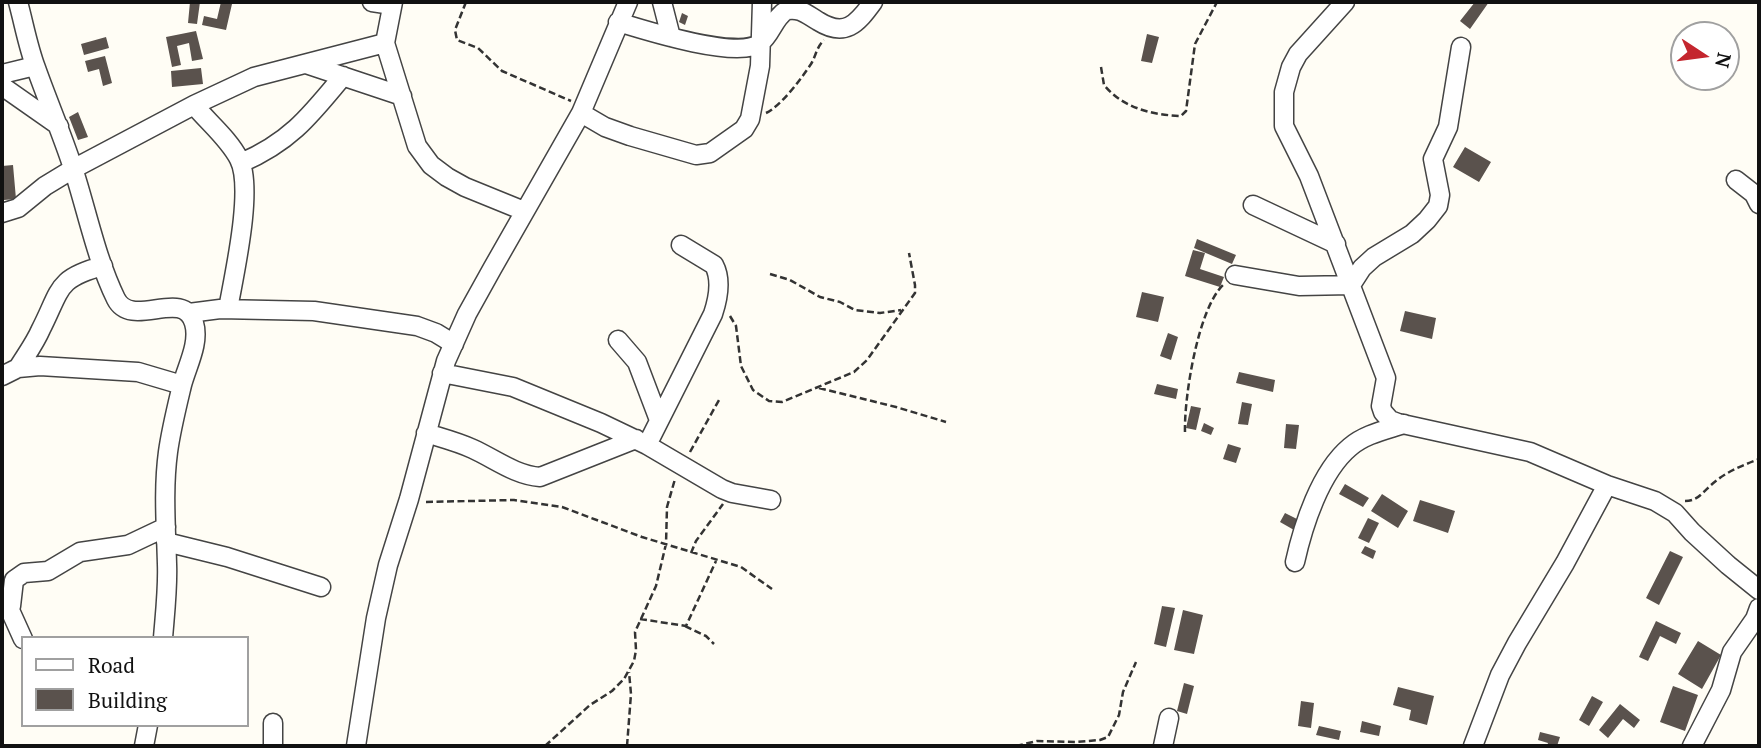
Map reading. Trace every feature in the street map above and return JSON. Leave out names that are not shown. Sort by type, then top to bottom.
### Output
[{"type":"street","points":[[18,2],[35,66],[73,169],[103,265],[117,302],[122,306],[142,312],[166,307],[189,313],[228,309],[314,311],[417,326],[454,344]]},
{"type":"street","points":[[372,2],[392,3],[386,43],[417,146],[431,164],[465,187],[524,211]]},
{"type":"street","points":[[356,746],[376,618],[388,565],[409,499],[442,373],[467,314],[582,110],[628,2]]},
{"type":"street","points":[[662,2],[671,37]]},
{"type":"street","points":[[582,110],[605,127],[630,136],[701,156],[713,151],[748,124],[760,66],[762,2]]},
{"type":"street","points":[[618,22],[704,45],[750,47],[761,42],[776,20],[787,10],[804,11],[822,24],[843,29],[853,26],[873,2]]},
{"type":"street","points":[[1345,2],[1298,54],[1291,67],[1283,103],[1284,126],[1309,176],[1386,378],[1381,406],[1383,412],[1390,420],[1404,424],[1530,452],[1607,485],[1654,501],[1675,513],[1728,565],[1758,584]]},
{"type":"street","points":[[2,213],[18,208],[45,186],[73,169],[194,105],[254,77],[386,43]]},
{"type":"street","points":[[1351,285],[1362,268],[1374,257],[1412,234],[1438,205],[1440,195],[1433,159],[1448,127],[1461,47]]},
{"type":"street","points":[[306,64],[401,96]]},
{"type":"street","points":[[2,74],[35,66]]},
{"type":"street","points":[[241,163],[278,145],[294,132],[343,76]]},
{"type":"street","points":[[2,86],[58,126]]},
{"type":"street","points":[[194,105],[233,150],[244,174],[241,238],[228,309]]},
{"type":"street","points":[[1736,180],[1754,194],[1759,204]]},
{"type":"street","points":[[1253,205],[1336,244]]},
{"type":"street","points":[[426,433],[474,449],[519,472],[540,477],[642,442],[659,420],[713,314],[718,295],[719,281],[715,265],[681,245]]},
{"type":"street","points":[[10,372],[40,332],[59,288],[81,271],[103,265]]},
{"type":"street","points":[[1235,275],[1299,286],[1351,285]]},
{"type":"street","points":[[163,636],[167,578],[168,452],[182,385],[193,349],[195,333],[189,313]]},
{"type":"street","points":[[618,340],[636,362],[659,420]]},
{"type":"street","points":[[10,372],[40,366],[138,372],[182,385]]},
{"type":"street","points":[[442,373],[513,387],[642,442],[729,492],[771,500]]},
{"type":"street","points":[[1295,562],[1301,532],[1333,467],[1349,447],[1362,439],[1404,424]]},
{"type":"street","points":[[1474,746],[1500,675],[1607,485]]},
{"type":"street","points":[[21,636],[6,609],[12,603],[14,580],[19,575],[48,571],[80,552],[128,545],[166,535],[321,587]]},
{"type":"street","points":[[1692,746],[1721,690],[1732,652],[1759,608]]},
{"type":"street","points":[[1163,746],[1169,718]]},
{"type":"street","points":[[273,723],[273,746]]},
{"type":"street","points":[[144,746],[148,727]]},
{"type":"path","points":[[466,2],[455,30],[457,40],[478,48],[502,71],[582,110]]},
{"type":"path","points":[[1101,67],[1104,85],[1126,105],[1155,113],[1181,116],[1186,111],[1195,44],[1217,2]]},
{"type":"path","points":[[748,124],[777,107],[812,62],[822,41],[843,29]]},
{"type":"path","points":[[718,295],[736,326],[741,366],[752,390],[772,402],[782,402],[850,375],[867,360],[915,290],[909,253]]},
{"type":"path","points":[[770,274],[790,280],[820,297],[840,302],[855,310],[880,313],[901,310]]},
{"type":"path","points":[[1185,432],[1184,408],[1200,334],[1219,289],[1235,275]]},
{"type":"path","points":[[819,388],[946,422]]},
{"type":"path","points":[[545,746],[590,705],[612,691],[629,672],[636,656],[635,632],[656,586],[666,544],[669,496],[683,464],[719,400]]},
{"type":"path","points":[[1654,501],[1694,500],[1718,479],[1759,459]]},
{"type":"path","points":[[691,553],[696,541],[722,509],[729,492]]},
{"type":"path","points":[[409,499],[429,503],[514,500],[540,503],[579,513],[624,531],[741,567],[772,589]]},
{"type":"path","points":[[685,626],[716,561]]},
{"type":"path","points":[[639,619],[685,626],[706,636],[714,644]]},
{"type":"path","points":[[1016,746],[1037,741],[1083,741],[1108,737],[1119,715],[1124,692],[1136,662]]},
{"type":"path","points":[[626,746],[631,694],[629,672]]},
{"type":"building","points":[[190,2],[200,2],[197,24],[188,23]]},
{"type":"building","points":[[221,2],[232,4],[226,30],[202,25],[204,16],[217,19]]},
{"type":"building","points":[[1475,2],[1489,2],[1470,29],[1460,21]]},
{"type":"building","points":[[682,13],[688,16],[685,25],[679,22]]},
{"type":"building","points":[[196,31],[203,59],[192,61],[189,43],[177,46],[181,65],[172,67],[166,37]]},
{"type":"building","points":[[1147,34],[1159,37],[1152,63],[1141,61]]},
{"type":"building","points":[[106,37],[109,48],[84,55],[81,44]]},
{"type":"building","points":[[105,56],[112,83],[103,86],[99,69],[88,72],[85,61]]},
{"type":"building","points":[[201,68],[203,84],[172,87],[171,71]]},
{"type":"building","points":[[78,112],[88,137],[78,140],[69,117]]},
{"type":"building","points":[[1465,147],[1491,162],[1479,182],[1453,167]]},
{"type":"building","points":[[13,165],[16,199],[4,200],[2,166]]},
{"type":"building","points":[[1197,239],[1236,255],[1232,264],[1194,248]]},
{"type":"building","points":[[1193,250],[1205,253],[1200,269],[1224,277],[1220,287],[1185,276]]},
{"type":"building","points":[[1142,292],[1164,297],[1158,322],[1136,317]]},
{"type":"building","points":[[1405,311],[1436,318],[1432,339],[1400,331]]},
{"type":"building","points":[[1168,333],[1178,337],[1171,360],[1160,356]]},
{"type":"building","points":[[1239,372],[1275,380],[1273,392],[1236,383]]},
{"type":"building","points":[[1157,384],[1178,389],[1176,399],[1154,394]]},
{"type":"building","points":[[1242,402],[1252,404],[1248,425],[1238,424]]},
{"type":"building","points":[[1191,406],[1201,408],[1196,430],[1186,428]]},
{"type":"building","points":[[1204,423],[1214,428],[1211,435],[1201,431]]},
{"type":"building","points":[[1286,424],[1299,425],[1296,449],[1284,448]]},
{"type":"building","points":[[1228,444],[1241,448],[1236,463],[1223,459]]},
{"type":"building","points":[[1345,484],[1369,498],[1363,507],[1339,494]]},
{"type":"building","points":[[1382,494],[1408,511],[1398,528],[1371,511]]},
{"type":"building","points":[[1420,500],[1455,511],[1448,533],[1413,521]]},
{"type":"building","points":[[1285,513],[1299,520],[1294,530],[1280,522]]},
{"type":"building","points":[[1368,518],[1379,523],[1369,543],[1358,538]]},
{"type":"building","points":[[1365,546],[1376,551],[1373,559],[1361,553]]},
{"type":"building","points":[[1670,551],[1683,557],[1659,605],[1646,598]]},
{"type":"building","points":[[1162,606],[1175,608],[1166,647],[1154,644]]},
{"type":"building","points":[[1183,610],[1203,615],[1194,654],[1174,650]]},
{"type":"building","points":[[1656,621],[1681,633],[1676,644],[1660,636],[1648,661],[1639,657]]},
{"type":"building","points":[[1698,641],[1721,655],[1702,689],[1678,674]]},
{"type":"building","points":[[1184,683],[1194,686],[1187,714],[1177,711]]},
{"type":"building","points":[[1673,686],[1698,695],[1685,731],[1660,722]]},
{"type":"building","points":[[1398,687],[1434,696],[1427,725],[1409,720],[1411,710],[1393,705]]},
{"type":"building","points":[[1592,696],[1603,702],[1589,726],[1579,720]]},
{"type":"building","points":[[1301,701],[1314,703],[1311,728],[1298,726]]},
{"type":"building","points":[[1620,704],[1640,720],[1634,728],[1623,719],[1608,738],[1599,730]]},
{"type":"building","points":[[1362,721],[1381,726],[1379,736],[1360,732]]},
{"type":"building","points":[[1319,726],[1341,731],[1339,740],[1316,735]]},
{"type":"building","points":[[1540,732],[1560,737],[1557,746],[1547,746],[1548,743],[1538,740]]}]
